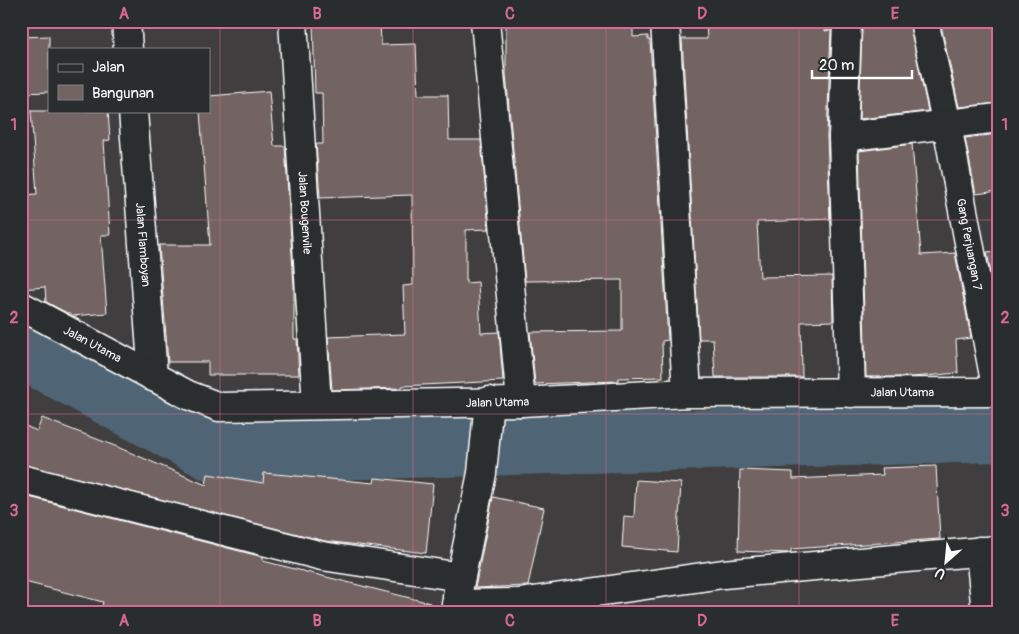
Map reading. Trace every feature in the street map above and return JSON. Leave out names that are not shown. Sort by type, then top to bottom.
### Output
[{"type":"street","points":[[126,21],[128,48]]},
{"type":"street","name":"Jalan Bougenvile","points":[[293,21],[317,405]]},
{"type":"street","points":[[485,21],[521,402]]},
{"type":"street","points":[[665,21],[687,393]]},
{"type":"street","points":[[848,21],[843,137],[851,393]]},
{"type":"street","name":"Gang Perjuangan 7","points":[[924,21],[947,125],[997,392]]},
{"type":"street","name":"Jalan Flamboyan","points":[[133,112],[153,377]]},
{"type":"street","points":[[843,137],[998,118]]},
{"type":"street","name":"Jalan Utama","points":[[21,306],[188,395],[219,407],[317,405],[488,412],[521,402],[687,393],[997,392]]},
{"type":"street","points":[[488,412],[482,473],[455,609],[519,603],[723,574],[989,551],[986,613]]},
{"type":"street","points":[[21,479],[322,556],[461,577]]},
{"type":"building","points":[[313,21],[380,21],[381,45],[416,44],[418,95],[448,95],[449,140],[481,140],[489,229],[466,230],[466,283],[478,282],[481,333],[499,332],[503,381],[402,386],[402,388],[332,390],[328,337],[405,334],[403,286],[413,285],[412,195],[320,198],[316,144],[323,144],[322,93],[315,93]]},
{"type":"building","points":[[506,21],[633,21],[633,37],[648,36],[648,40],[650,40],[668,340],[662,341],[663,377],[618,378],[618,381],[535,384],[530,332],[622,331],[622,280],[525,281],[506,74]]},
{"type":"building","points":[[706,21],[825,21],[825,31],[831,30],[827,136],[830,219],[757,222],[760,277],[832,276],[833,321],[801,322],[802,377],[715,377],[713,339],[699,339],[682,39],[707,39]]},
{"type":"building","points":[[885,21],[909,21],[928,111],[859,119],[862,25]]},
{"type":"building","points":[[940,21],[998,21],[998,103],[959,107]]},
{"type":"building","points":[[49,36],[48,92],[21,93],[21,37]]},
{"type":"building","points":[[269,91],[274,146],[285,146],[294,286],[294,339],[297,339],[299,375],[208,375],[208,362],[168,362],[159,245],[210,245],[200,112],[210,112],[210,96]]},
{"type":"building","points":[[31,111],[108,112],[110,140],[104,141],[110,235],[101,235],[107,313],[73,316],[46,302],[45,287],[21,289],[21,195],[37,194]]},
{"type":"building","points":[[998,134],[998,191],[976,194],[965,138]]},
{"type":"building","points":[[912,144],[921,255],[955,253],[971,338],[956,340],[958,373],[913,377],[866,377],[859,151]]},
{"type":"building","points":[[998,251],[998,311],[987,252]]},
{"type":"building","points":[[42,418],[115,446],[206,485],[208,474],[263,483],[264,473],[374,483],[375,478],[433,484],[426,553],[325,541],[21,464],[21,424],[37,431]]},
{"type":"building","points":[[936,466],[940,539],[791,549],[791,552],[788,553],[738,551],[740,470],[793,472],[793,479],[883,475],[882,468]]},
{"type":"building","points":[[636,480],[681,483],[677,552],[622,547],[624,516],[634,517]]},
{"type":"building","points":[[21,495],[263,557],[263,561],[430,603],[429,613],[100,613],[103,602],[21,581]]},
{"type":"building","points":[[493,497],[544,508],[528,586],[475,588]]},
{"type":"waterway","points":[[21,348],[216,453],[998,432]]}]
